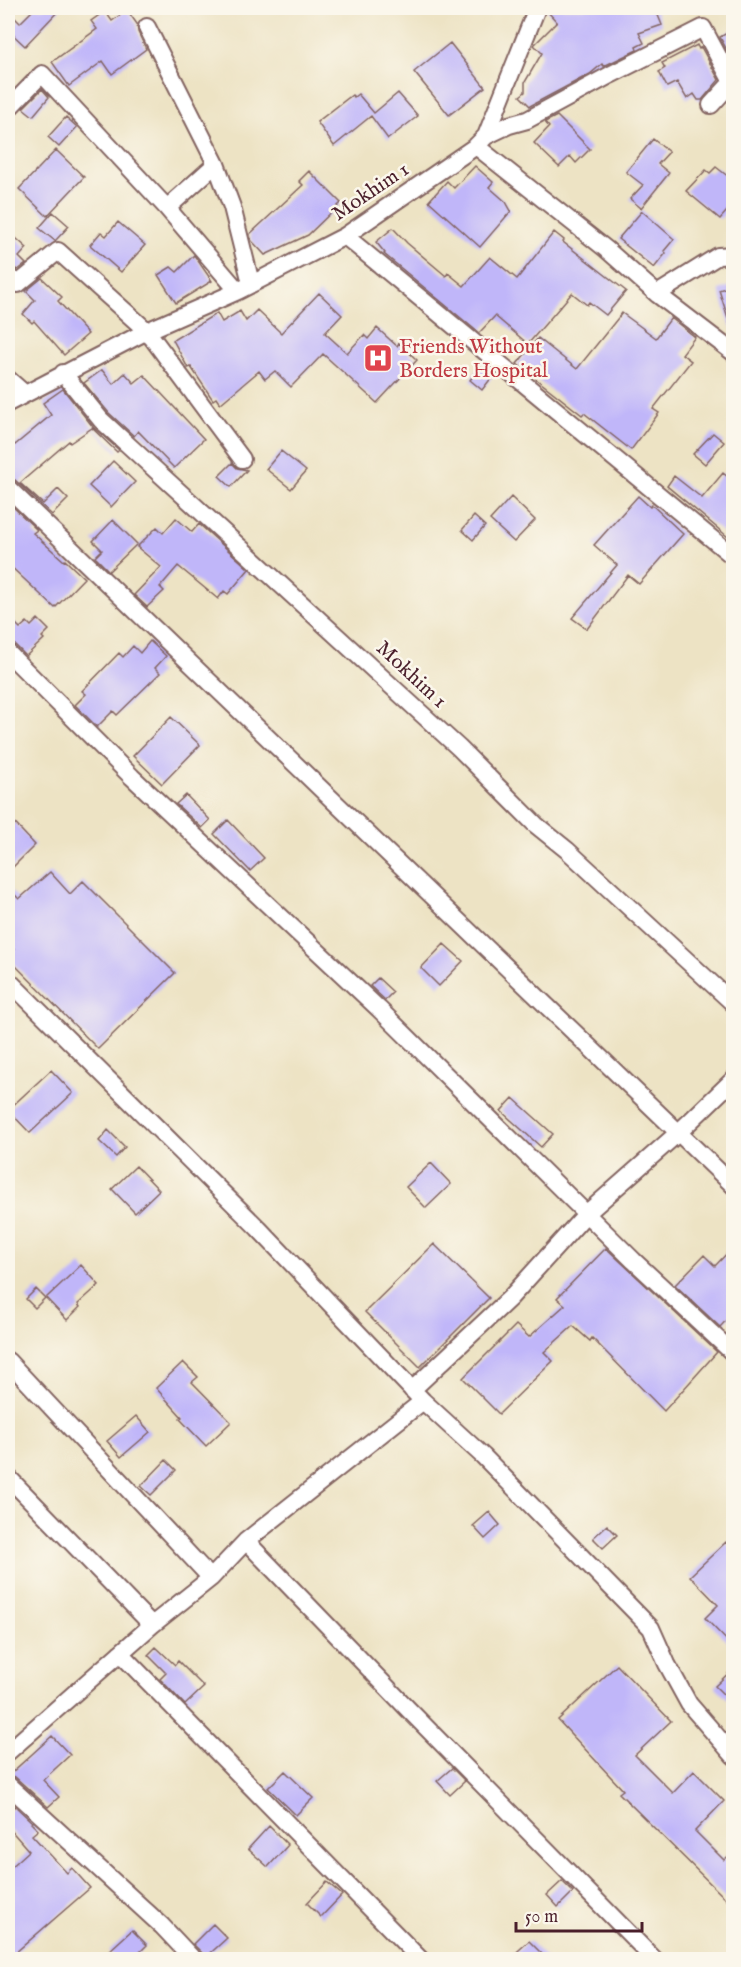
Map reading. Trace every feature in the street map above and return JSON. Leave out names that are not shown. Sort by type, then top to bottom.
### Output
[{"type":"street","points":[[537,8],[481,141],[657,294],[734,353]]},
{"type":"street","points":[[147,27],[216,164],[232,207],[244,287]]},
{"type":"street","name":"Mokhim 1","points":[[8,403],[147,332],[244,287],[345,236],[481,141],[509,125],[527,120],[703,28],[732,82],[711,105]]},
{"type":"street","points":[[8,109],[42,74],[244,287]]},
{"type":"street","points":[[167,208],[216,164]]},
{"type":"street","points":[[345,236],[734,557]]},
{"type":"street","points":[[8,276],[18,284],[58,251],[147,332],[242,459]]},
{"type":"street","points":[[657,294],[718,256],[734,255]]},
{"type":"street","name":"Mokhim 1","points":[[63,374],[101,420],[459,748],[536,825],[567,850],[734,1004]]},
{"type":"street","points":[[8,379],[25,394]]},
{"type":"street","points":[[8,488],[734,1186]]},
{"type":"street","points":[[8,653],[132,777],[379,1010],[586,1214],[734,1354]]},
{"type":"street","points":[[8,980],[258,1228],[417,1395],[483,1456],[651,1628],[689,1704],[734,1756]]},
{"type":"street","points":[[8,1752],[152,1625],[211,1578],[246,1541],[417,1395],[586,1214],[678,1133],[734,1079]]},
{"type":"street","points":[[8,1361],[211,1578]]},
{"type":"street","points":[[8,1478],[152,1625]]},
{"type":"street","points":[[246,1541],[655,1959]]},
{"type":"street","points":[[120,1653],[420,1959]]},
{"type":"street","points":[[8,1785],[162,1926],[194,1959]]},
{"type":"building","points":[[35,8],[61,8],[25,46],[8,30],[8,11],[20,23]]},
{"type":"building","points":[[547,8],[655,8],[662,25],[639,33],[644,43],[636,47],[637,50],[604,66],[602,64],[590,74],[530,106],[520,96],[525,92],[525,82],[542,53],[534,45],[557,22]]},
{"type":"building","points":[[127,10],[137,24],[146,49],[112,74],[103,61],[69,86],[52,62],[97,29],[91,21],[105,11],[112,21]]},
{"type":"building","points":[[734,29],[734,63],[720,37]]},
{"type":"building","points":[[450,43],[485,87],[449,115],[414,72]]},
{"type":"building","points":[[697,45],[699,49],[701,47],[719,80],[702,100],[698,100],[694,94],[687,99],[677,82],[667,87],[659,72],[665,68],[662,63]]},
{"type":"building","points":[[42,89],[49,97],[33,116],[23,108]]},
{"type":"building","points":[[398,93],[418,116],[388,139],[371,116],[334,146],[317,122],[352,95],[354,97],[358,94],[374,113]]},
{"type":"building","points":[[557,116],[590,149],[576,163],[570,156],[559,167],[534,143],[549,127],[545,122]]},
{"type":"building","points":[[66,117],[77,127],[59,147],[48,137]]},
{"type":"building","points":[[653,139],[669,152],[658,164],[669,173],[641,208],[630,199],[643,185],[626,172]]},
{"type":"building","points":[[56,150],[84,177],[47,216],[19,189]]},
{"type":"building","points":[[475,166],[493,182],[489,187],[506,202],[511,211],[480,247],[429,201],[447,181],[454,188]]},
{"type":"building","points":[[716,167],[734,181],[734,203],[720,219],[686,191],[706,170],[710,173]]},
{"type":"building","points":[[309,171],[341,203],[308,235],[265,255],[251,240],[250,234],[303,185],[299,181]]},
{"type":"building","points":[[642,211],[674,239],[654,268],[618,239]]},
{"type":"building","points":[[53,212],[69,226],[55,241],[39,228]]},
{"type":"building","points":[[118,222],[145,245],[121,272],[90,245],[101,232],[106,236]]},
{"type":"building","points":[[393,228],[446,276],[448,273],[464,286],[490,257],[517,279],[554,232],[564,240],[563,242],[626,291],[606,315],[589,302],[587,305],[572,293],[528,344],[495,316],[479,333],[384,254],[376,242]]},
{"type":"building","points":[[8,231],[27,248],[19,257],[26,264],[18,270],[8,266]]},
{"type":"building","points":[[194,255],[212,281],[176,303],[158,275],[171,267],[177,272]]},
{"type":"building","points":[[42,278],[62,297],[58,301],[88,334],[64,355],[34,321],[32,323],[23,314],[35,300],[26,291]]},
{"type":"building","points":[[734,285],[734,327],[731,327],[719,290]]},
{"type":"building","points":[[319,293],[342,315],[325,333],[347,353],[364,335],[368,339],[377,328],[397,346],[399,343],[417,360],[377,403],[323,354],[291,387],[275,371],[265,379],[259,371],[220,404],[216,398],[213,400],[191,367],[188,368],[173,340],[217,313],[222,322],[240,311],[246,321],[257,310],[281,333]]},
{"type":"building","points":[[622,313],[656,338],[671,318],[695,337],[682,354],[691,361],[653,409],[659,413],[631,450],[517,364],[538,338],[577,369]]},
{"type":"building","points":[[480,367],[492,377],[482,390],[470,380]]},
{"type":"building","points":[[102,370],[113,384],[125,373],[134,383],[144,375],[204,439],[174,468],[138,431],[134,436],[109,413],[84,383]]},
{"type":"building","points":[[63,389],[93,427],[119,450],[117,452],[92,428],[70,443],[69,441],[20,483],[43,504],[58,489],[68,499],[52,515],[15,480],[8,478],[8,438],[15,445],[51,415],[43,403]]},
{"type":"building","points":[[713,433],[724,442],[705,464],[693,454]]},
{"type":"building","points":[[281,451],[306,471],[291,489],[266,469]]},
{"type":"building","points":[[113,461],[135,482],[111,507],[89,486]]},
{"type":"building","points":[[232,463],[237,468],[247,470],[231,487],[219,476]]},
{"type":"building","points":[[723,473],[734,482],[734,542],[667,486],[674,476],[702,498]]},
{"type":"building","points":[[638,496],[650,507],[652,505],[683,534],[639,584],[628,575],[587,629],[572,618],[617,565],[594,545]]},
{"type":"building","points":[[511,497],[535,520],[514,542],[490,520]]},
{"type":"building","points":[[8,502],[37,530],[33,533],[84,578],[55,608],[8,564]]},
{"type":"building","points":[[474,516],[485,526],[473,540],[462,530]]},
{"type":"building","points":[[176,518],[192,532],[199,524],[249,569],[228,594],[224,591],[218,599],[178,566],[160,587],[164,591],[147,607],[134,595],[161,567],[137,547],[157,527],[163,533]]},
{"type":"building","points":[[113,520],[137,544],[109,571],[95,557],[102,550],[93,541]]},
{"type":"building","points":[[8,616],[20,628],[27,622],[31,626],[38,619],[49,630],[42,637],[44,639],[26,656],[15,645],[8,643]]},
{"type":"building","points":[[150,641],[166,656],[155,668],[160,673],[117,715],[113,711],[97,727],[75,705],[86,694],[82,691],[119,653],[123,657],[133,646],[140,653]]},
{"type":"building","points":[[171,717],[200,745],[162,784],[133,756]]},
{"type":"building","points":[[186,795],[210,820],[202,828],[176,804]]},
{"type":"building","points":[[8,816],[35,845],[8,872]]},
{"type":"building","points":[[228,820],[264,858],[250,871],[214,834]]},
{"type":"building","points":[[50,872],[70,894],[83,881],[175,973],[98,1049],[8,958],[14,950],[8,943],[8,888],[19,899]]},
{"type":"building","points":[[444,944],[463,961],[439,986],[421,968]]},
{"type":"building","points":[[378,978],[393,992],[385,1000],[370,986]]},
{"type":"building","points":[[51,1070],[73,1093],[30,1133],[8,1110]]},
{"type":"building","points":[[513,1098],[553,1134],[541,1147],[501,1111]]},
{"type":"building","points":[[108,1130],[125,1147],[116,1157],[99,1141]]},
{"type":"building","points":[[431,1163],[451,1184],[426,1208],[406,1187]]},
{"type":"building","points":[[136,1166],[159,1190],[135,1213],[112,1189]]},
{"type":"building","points":[[434,1244],[489,1298],[420,1367],[365,1312]]},
{"type":"building","points":[[734,1246],[734,1312],[720,1327],[675,1285],[704,1255],[715,1266]]},
{"type":"building","points":[[606,1248],[717,1352],[664,1411],[592,1338],[590,1341],[573,1326],[544,1352],[553,1361],[499,1414],[463,1378],[516,1325],[529,1337],[565,1305],[557,1298]]},
{"type":"building","points":[[81,1265],[99,1285],[78,1304],[80,1307],[67,1320],[46,1298]]},
{"type":"building","points":[[36,1289],[45,1298],[35,1308],[26,1299]]},
{"type":"building","points":[[183,1362],[198,1377],[192,1382],[231,1422],[206,1446],[180,1419],[182,1417],[156,1388]]},
{"type":"building","points":[[136,1416],[150,1432],[121,1457],[107,1441]]},
{"type":"building","points":[[166,1460],[176,1470],[151,1495],[141,1486]]},
{"type":"building","points":[[489,1512],[500,1525],[485,1539],[473,1526]]},
{"type":"building","points":[[607,1525],[617,1535],[603,1548],[593,1538]]},
{"type":"building","points":[[726,1542],[734,1550],[734,1648],[705,1618],[718,1605],[690,1576]]},
{"type":"building","points":[[156,1647],[175,1665],[178,1661],[204,1687],[185,1705],[160,1679],[166,1673],[148,1655]]},
{"type":"building","points":[[617,1665],[671,1721],[635,1755],[673,1793],[694,1771],[724,1801],[695,1831],[724,1860],[734,1851],[734,1907],[619,1793],[623,1790],[558,1720]]},
{"type":"building","points":[[734,1668],[734,1705],[715,1686]]},
{"type":"building","points":[[52,1736],[70,1755],[43,1780],[59,1797],[48,1807],[15,1777],[9,1775]]},
{"type":"building","points":[[452,1768],[465,1781],[450,1795],[437,1781]]},
{"type":"building","points":[[285,1771],[313,1798],[296,1815],[268,1788]]},
{"type":"building","points":[[15,1806],[38,1830],[32,1835],[67,1873],[72,1868],[90,1888],[8,1959],[8,1870],[29,1851],[8,1827],[8,1812]]},
{"type":"building","points":[[269,1826],[288,1845],[268,1867],[248,1849]]},
{"type":"building","points":[[562,1881],[573,1892],[558,1907],[547,1895]]},
{"type":"building","points":[[327,1882],[342,1895],[321,1917],[307,1903]]},
{"type":"building","points":[[213,1924],[227,1938],[204,1959],[202,1953],[193,1944]]},
{"type":"building","points":[[132,1930],[147,1945],[133,1959],[117,1959],[109,1951]]},
{"type":"building","points":[[529,1941],[547,1959],[509,1959]]},
{"type":"place","name":"Friends Without Borders Hospital","points":[[378,358]]}]
